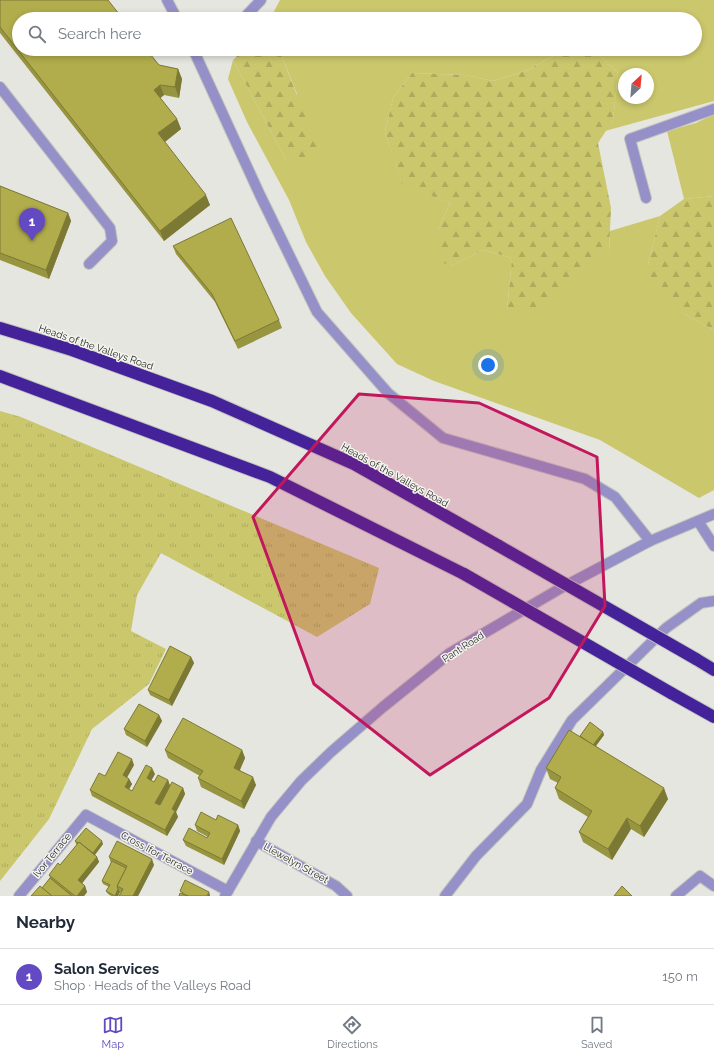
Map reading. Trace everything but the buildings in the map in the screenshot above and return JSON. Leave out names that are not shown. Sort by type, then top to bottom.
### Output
[{"type":"highway","name":"Heads of the Valleys Road","points":[[0,328],[72,350],[212,401],[354,464],[714,670]]},
{"type":"highway","points":[[0,376],[270,477],[464,574],[714,717]]},
{"type":"street","points":[[168,0],[174,12]]},
{"type":"street","points":[[250,12],[261,0]]},
{"type":"street","points":[[196,56],[260,195],[317,312],[388,393],[444,438],[585,479],[615,496],[650,541]]},
{"type":"street","points":[[0,88],[110,228],[112,241],[88,264]]},
{"type":"street","points":[[646,198],[630,139],[714,109]]},
{"type":"street","name":"Pant Road","points":[[256,841],[286,798],[331,752],[450,653],[561,588],[650,541],[714,514]]},
{"type":"street","points":[[698,521],[714,546]]},
{"type":"street","points":[[445,896],[476,856],[527,804],[541,770],[572,720],[666,628],[701,603],[714,601]]},
{"type":"street","name":"Cross Ifor Terrace","points":[[86,815],[226,893]]},
{"type":"street","name":"Ivor Terrace","points":[[19,896],[86,815]]},
{"type":"street","name":"Llewelyn Street","points":[[226,893],[256,841],[336,886],[347,896]]},
{"type":"street","points":[[676,896],[700,876],[714,886]]},
{"type":"highlighted area","points":[[359,394],[479,403],[597,457],[605,606],[549,698],[430,775],[314,684],[253,517]]},
{"type":"green space","points":[[280,0],[714,0],[714,101],[605,131],[613,120],[618,73],[600,56],[702,56],[702,12],[274,12]]},
{"type":"green space","points":[[237,56],[282,56],[318,149],[298,161],[286,160],[233,60]]},
{"type":"green space","points":[[282,56],[553,56],[528,70],[493,81],[465,75],[412,73],[393,98],[385,132],[402,183],[450,203],[438,230],[451,266],[483,250],[512,258],[507,310],[609,252],[610,231],[660,216],[648,265],[684,314],[714,330],[714,490],[699,498],[600,440],[434,381],[397,364],[351,313],[325,276],[306,242],[289,200],[247,122],[228,79],[233,60],[286,160],[297,94]]},
{"type":"green space","points":[[553,56],[600,56],[618,73],[613,120],[598,143],[611,208],[609,252],[562,295],[537,313],[507,310],[512,258],[483,250],[451,266],[437,260],[438,230],[450,203],[402,184],[385,132],[393,98],[412,73],[465,75],[493,81],[528,70]]},
{"type":"green space","points":[[714,114],[714,196],[684,199],[667,131],[696,123]]},
{"type":"green space","points":[[714,196],[714,330],[684,314],[651,285],[648,265],[660,216],[684,199]]},
{"type":"green space","points":[[0,411],[21,417],[379,568],[370,604],[317,637],[161,553],[137,595],[131,631],[166,649],[149,684],[92,729],[49,819],[0,881]]},
{"type":"place","name":"Salon Services","points":[[32,241]]}]
